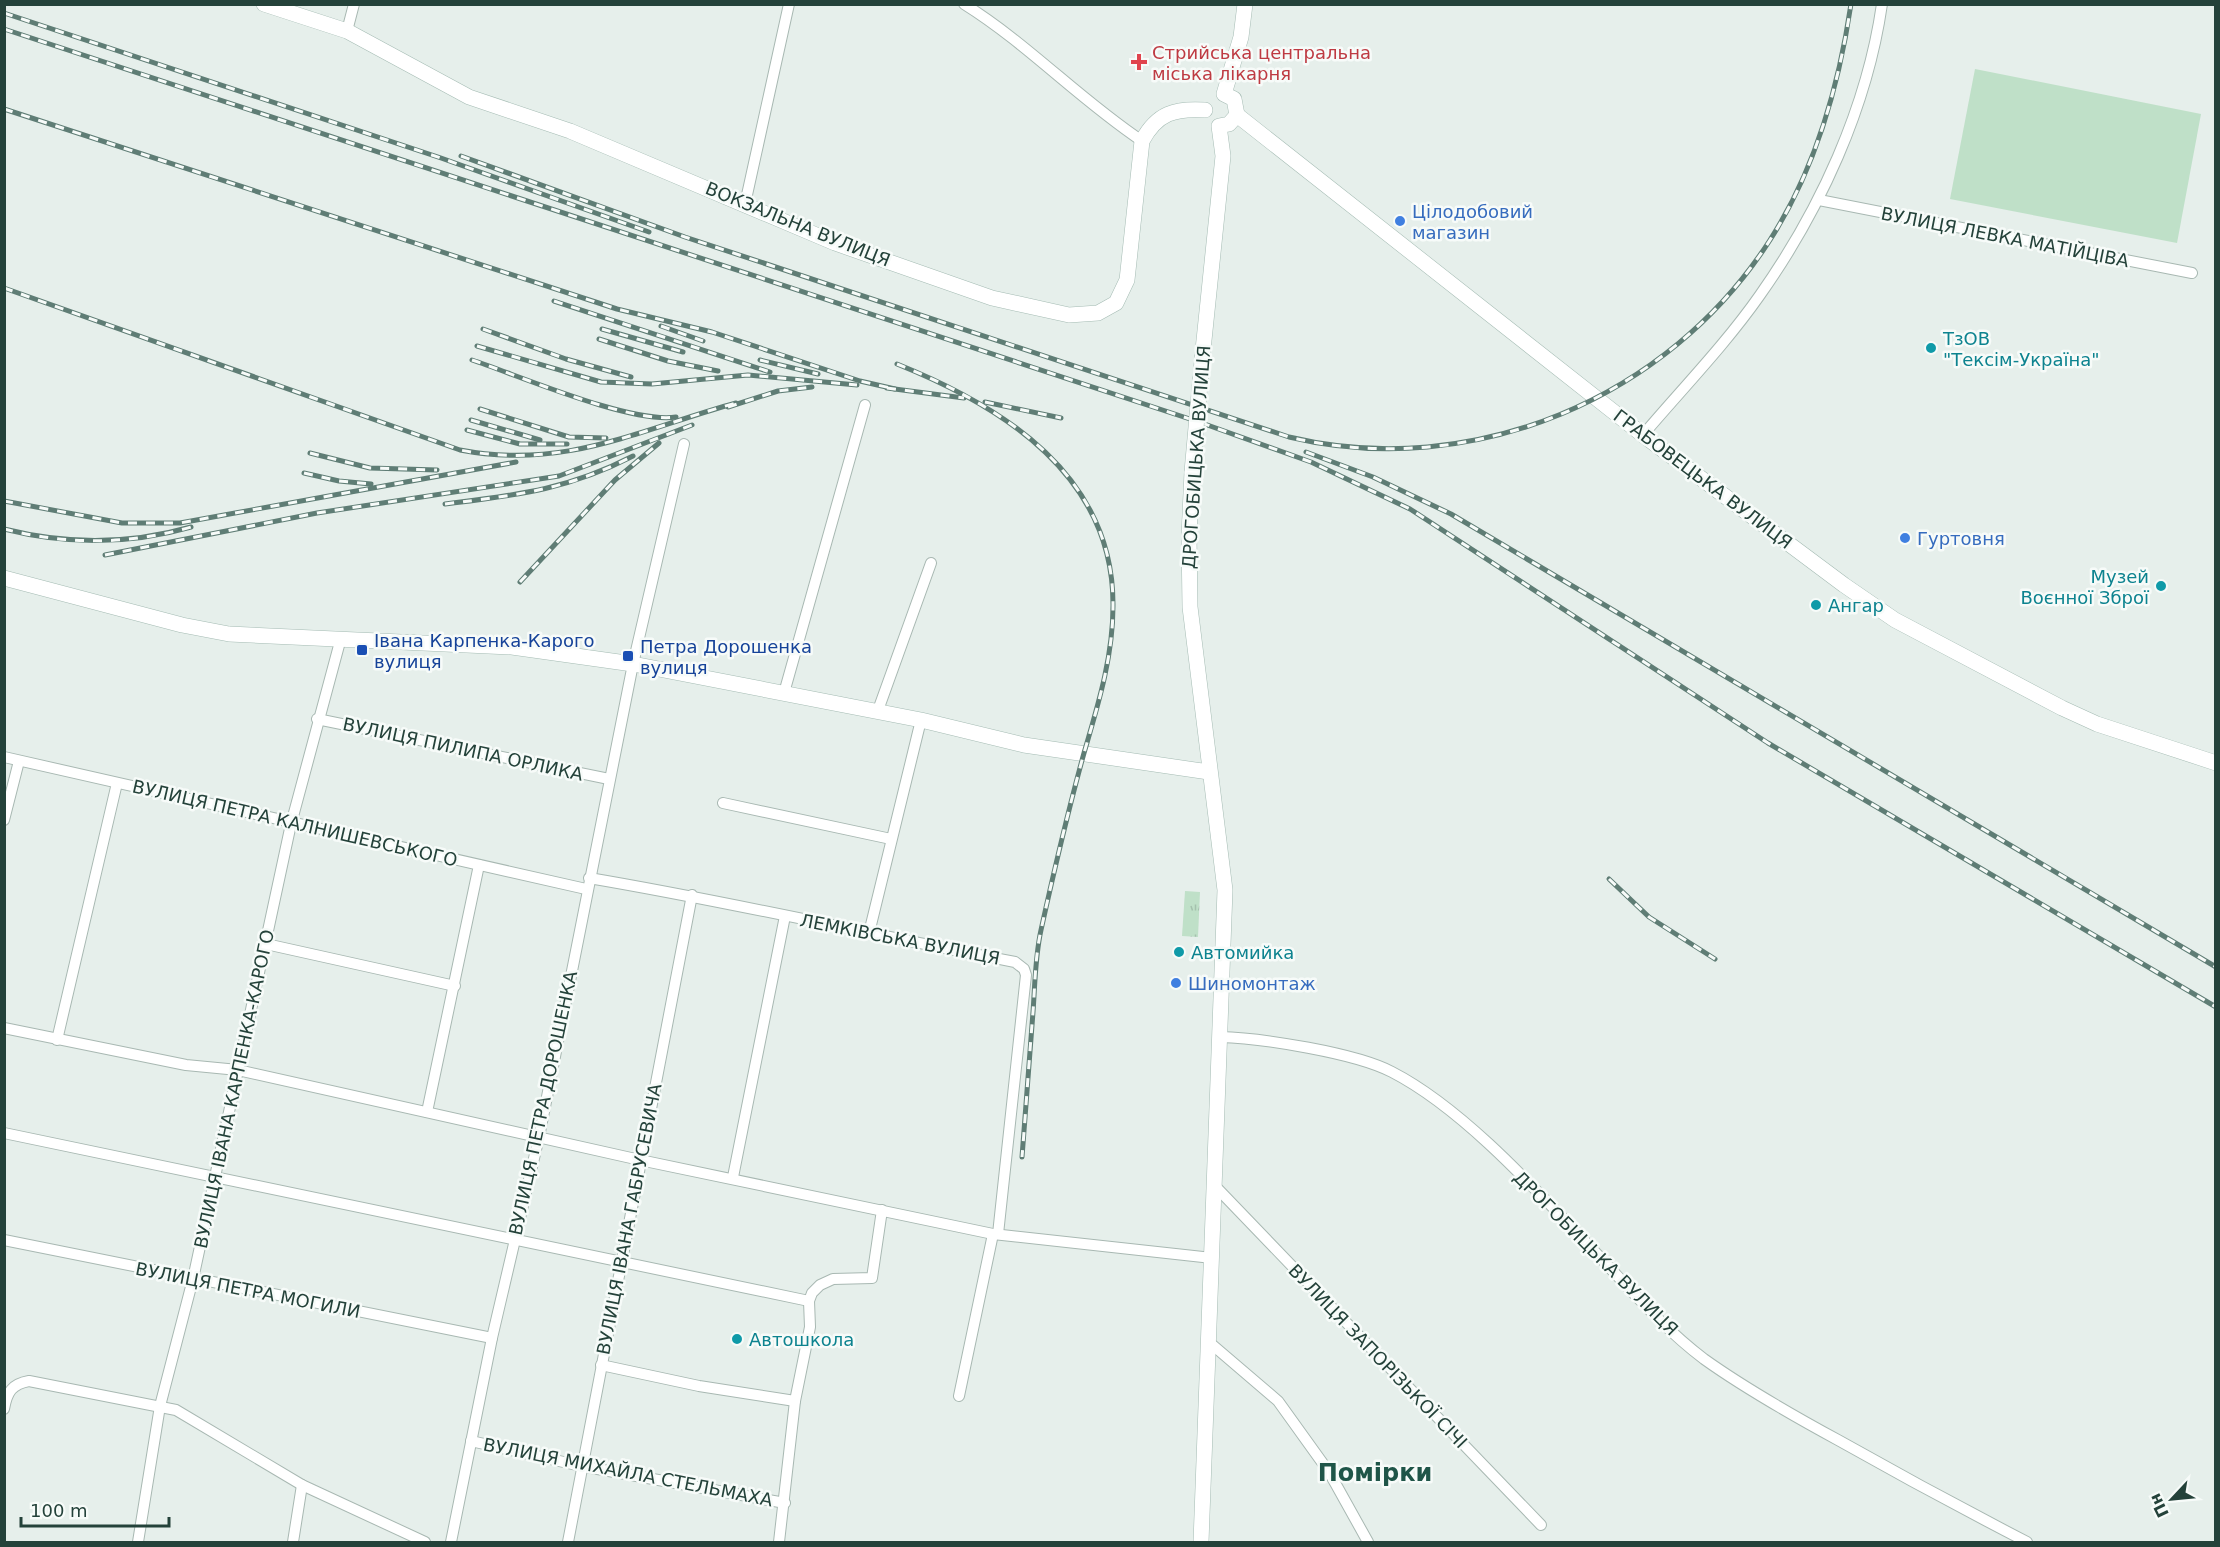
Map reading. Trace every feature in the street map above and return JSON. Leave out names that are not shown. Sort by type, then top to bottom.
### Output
[{"type":"main road","name":"ВОКЗАЛЬНА ВУЛИЦЯ","points":[[264,4],[347,31],[469,97],[570,131],[835,243],[992,298],[1069,315],[1098,313],[1116,303],[1127,280],[1142,141]]},
{"type":"main road","points":[[1224,94],[1241,37],[1245,4]]},
{"type":"main road","points":[[1224,94],[1237,104],[1237,116],[1229,124],[1219,126],[1209,120],[1205,110],[1213,96],[1224,94]]},
{"type":"main road","points":[[1142,141],[1151,125],[1163,116],[1184,109],[1205,110]]},
{"type":"main road","name":"ГРАБОВЕЦЬКА ВУЛИЦЯ","points":[[1237,116],[1643,435],[1844,585],[1896,620],[2062,708],[2097,724],[2216,763]]},
{"type":"main road","name":"ДРОГОБИЦЬКА ВУЛИЦЯ","points":[[1201,1542],[1225,890],[1222,853],[1209,772],[1188,572],[1192,472],[1223,156],[1219,126]]},
{"type":"main road","points":[[4,578],[182,625],[230,634],[512,647],[633,664],[921,720],[1024,745],[1209,772]]},
{"type":"street","points":[[347,31],[354,4]]},
{"type":"street","points":[[746,204],[789,4]]},
{"type":"street","points":[[964,4],[1018,43],[1103,115],[1142,141]]},
{"type":"street","points":[[1643,435],[1759,296],[1819,200],[1862,93],[1876,49],[1882,4]]},
{"type":"street","name":"ВУЛИЦЯ ЛЕВКА МАТІЙЦІВА","points":[[1819,200],[2192,273]]},
{"type":"street","points":[[784,693],[865,405]]},
{"type":"street","name":"ВУЛИЦЯ ПЕТРА ДОРОШЕНКА","points":[[451,1542],[492,1338],[539,1137],[633,664],[684,444]]},
{"type":"street","points":[[877,713],[931,563]]},
{"type":"street","name":"ВУЛИЦЯ ІВАНА КАРПЕНКА-КАРОГО","points":[[138,1542],[160,1406],[193,1279],[291,824],[317,719],[341,638]]},
{"type":"street","name":"ВУЛИЦЯ ПИЛИПА ОРЛИКА","points":[[317,719],[609,779]]},
{"type":"street","points":[[869,933],[921,720]]},
{"type":"street","name":"ВУЛИЦЯ ПЕТРА КАЛНИШЕВСЬКОГО","points":[[4,757],[479,865],[588,883]]},
{"type":"street","points":[[4,820],[19,761]]},
{"type":"street","points":[[57,1040],[117,783]]},
{"type":"street","points":[[723,803],[891,839]]},
{"type":"street","points":[[427,1112],[479,865]]},
{"type":"street","name":"ЛЕМКІВСЬКА ВУЛИЦЯ","points":[[588,883],[692,895],[1015,962],[1024,969],[1026,975],[995,1234]]},
{"type":"street","name":"ВУЛИЦЯ ІВАНА ГАБРУСЕВИЧА","points":[[568,1542],[692,895]]},
{"type":"street","name":"ЛЕМКІВСЬКА ВУЛИЦЯ","points":[[733,1177],[785,916]]},
{"type":"street","points":[[266,944],[455,986]]},
{"type":"street","points":[[4,1028],[186,1065],[238,1070],[640,1160],[733,1177],[995,1234],[1212,1258]]},
{"type":"street","name":"ДРОГОБИЦЬКА ВУЛИЦЯ","points":[[1220,1037],[1244,1038],[1357,1059],[1390,1070],[1417,1086],[1472,1128],[1596,1253],[1649,1312],[1703,1358],[1767,1400],[1920,1487],[2027,1542]]},
{"type":"street","points":[[4,1133],[214,1179],[809,1301]]},
{"type":"street","name":"ВУЛИЦЯ ЗАПОРІЗЬКОЇ СІЧІ","points":[[1215,1186],[1541,1525]]},
{"type":"street","points":[[779,1542],[795,1401],[810,1327],[809,1301],[812,1293],[820,1285],[833,1279],[872,1278],[882,1210]]},
{"type":"street","points":[[960,1396],[995,1234]]},
{"type":"street","name":"ВУЛИЦЯ ПЕТРА МОГИЛИ","points":[[4,1240],[492,1338]]},
{"type":"street","points":[[1209,1342],[1278,1401],[1329,1472],[1368,1542]]},
{"type":"street","points":[[601,1365],[699,1386],[795,1401]]},
{"type":"street","points":[[4,1409],[11,1388],[19,1382],[29,1381],[176,1410],[302,1485],[425,1542]]},
{"type":"street","name":"ВУЛИЦЯ МИХАЙЛА СТЕЛЬМАХА","points":[[471,1441],[581,1466],[785,1503]]},
{"type":"street","points":[[293,1542],[302,1485]]},
{"type":"green space","points":[[1975,69],[2201,114],[2177,243],[1950,199]]},
{"type":"green space","points":[[1185,891],[1200,892],[1198,937],[1182,936]]},
{"type":"railway","points":[[461,156],[685,237],[1289,437],[1358,448],[1428,447],[1495,436],[1561,414],[1622,383],[1678,344],[1728,296],[1770,240],[1800,185],[1832,96],[1851,4]]},
{"type":"railway","points":[[4,13],[441,158],[649,232]]},
{"type":"railway","points":[[4,29],[1199,422],[1311,462],[1410,509],[1768,743],[2216,1007]]},
{"type":"railway","points":[[4,109],[617,309],[712,332],[860,381],[895,389]]},
{"type":"railway","points":[[4,288],[460,450],[498,455],[534,455],[568,451],[633,435],[736,403]]},
{"type":"railway","points":[[554,301],[770,372]]},
{"type":"railway","points":[[661,326],[703,341]]},
{"type":"railway","points":[[483,329],[566,359],[631,377]]},
{"type":"railway","points":[[602,329],[683,352]]},
{"type":"railway","points":[[599,339],[668,361],[718,371]]},
{"type":"railway","points":[[477,346],[601,382],[652,384],[748,375],[857,385]]},
{"type":"railway","points":[[472,360],[604,406],[656,417],[676,417]]},
{"type":"railway","points":[[760,360],[818,374]]},
{"type":"railway","points":[[897,364],[937,381],[976,402],[1013,425],[1046,452],[1073,484],[1095,519],[1108,560],[1113,606],[1108,662],[1061,841],[1041,930],[1022,1157]]},
{"type":"railway","points":[[728,407],[778,391],[812,387]]},
{"type":"railway","points":[[887,388],[964,398]]},
{"type":"railway","points":[[985,402],[1061,418]]},
{"type":"railway","points":[[480,409],[569,437],[606,438]]},
{"type":"railway","points":[[471,420],[540,440]]},
{"type":"railway","points":[[105,555],[317,513],[559,476],[692,425]]},
{"type":"railway","points":[[467,430],[520,444],[567,444]]},
{"type":"railway","points":[[520,582],[615,480],[659,443]]},
{"type":"railway","points":[[1306,452],[1373,477],[1451,514],[2216,967]]},
{"type":"railway","points":[[310,453],[370,468],[437,470]]},
{"type":"railway","points":[[445,504],[519,494],[563,484],[586,477],[633,456]]},
{"type":"railway","points":[[4,501],[122,523],[180,523],[516,462]]},
{"type":"railway","points":[[304,473],[339,481],[371,484]]},
{"type":"railway","points":[[4,529],[51,538],[98,541],[144,537],[191,527]]},
{"type":"railway","points":[[1609,879],[1649,917],[1715,959]]},
{"type":"place","name":"Стрийська центральна міська лікарня","points":[[1139,62]]},
{"type":"place","name":"Цілодобовий магазин","points":[[1400,221]]},
{"type":"place","name":"ТзОВ \"Тексім-Україна\"","points":[[1931,348]]},
{"type":"place","name":"Гуртовня","points":[[1905,538]]},
{"type":"place","name":"Музей Воєнної Зброї","points":[[2161,586]]},
{"type":"place","name":"Ангар","points":[[1816,605]]},
{"type":"place","name":"Івана Карпенка-Карого вулиця","points":[[362,650]]},
{"type":"place","name":"Петра Дорошенка вулиця","points":[[628,656]]},
{"type":"place","name":"Автомийка","points":[[1179,952]]},
{"type":"place","name":"Шиномонтаж","points":[[1176,983]]},
{"type":"place","name":"Автошкола","points":[[737,1339]]},
{"type":"district","name":"Помірки","points":[[1375,1473]]}]
